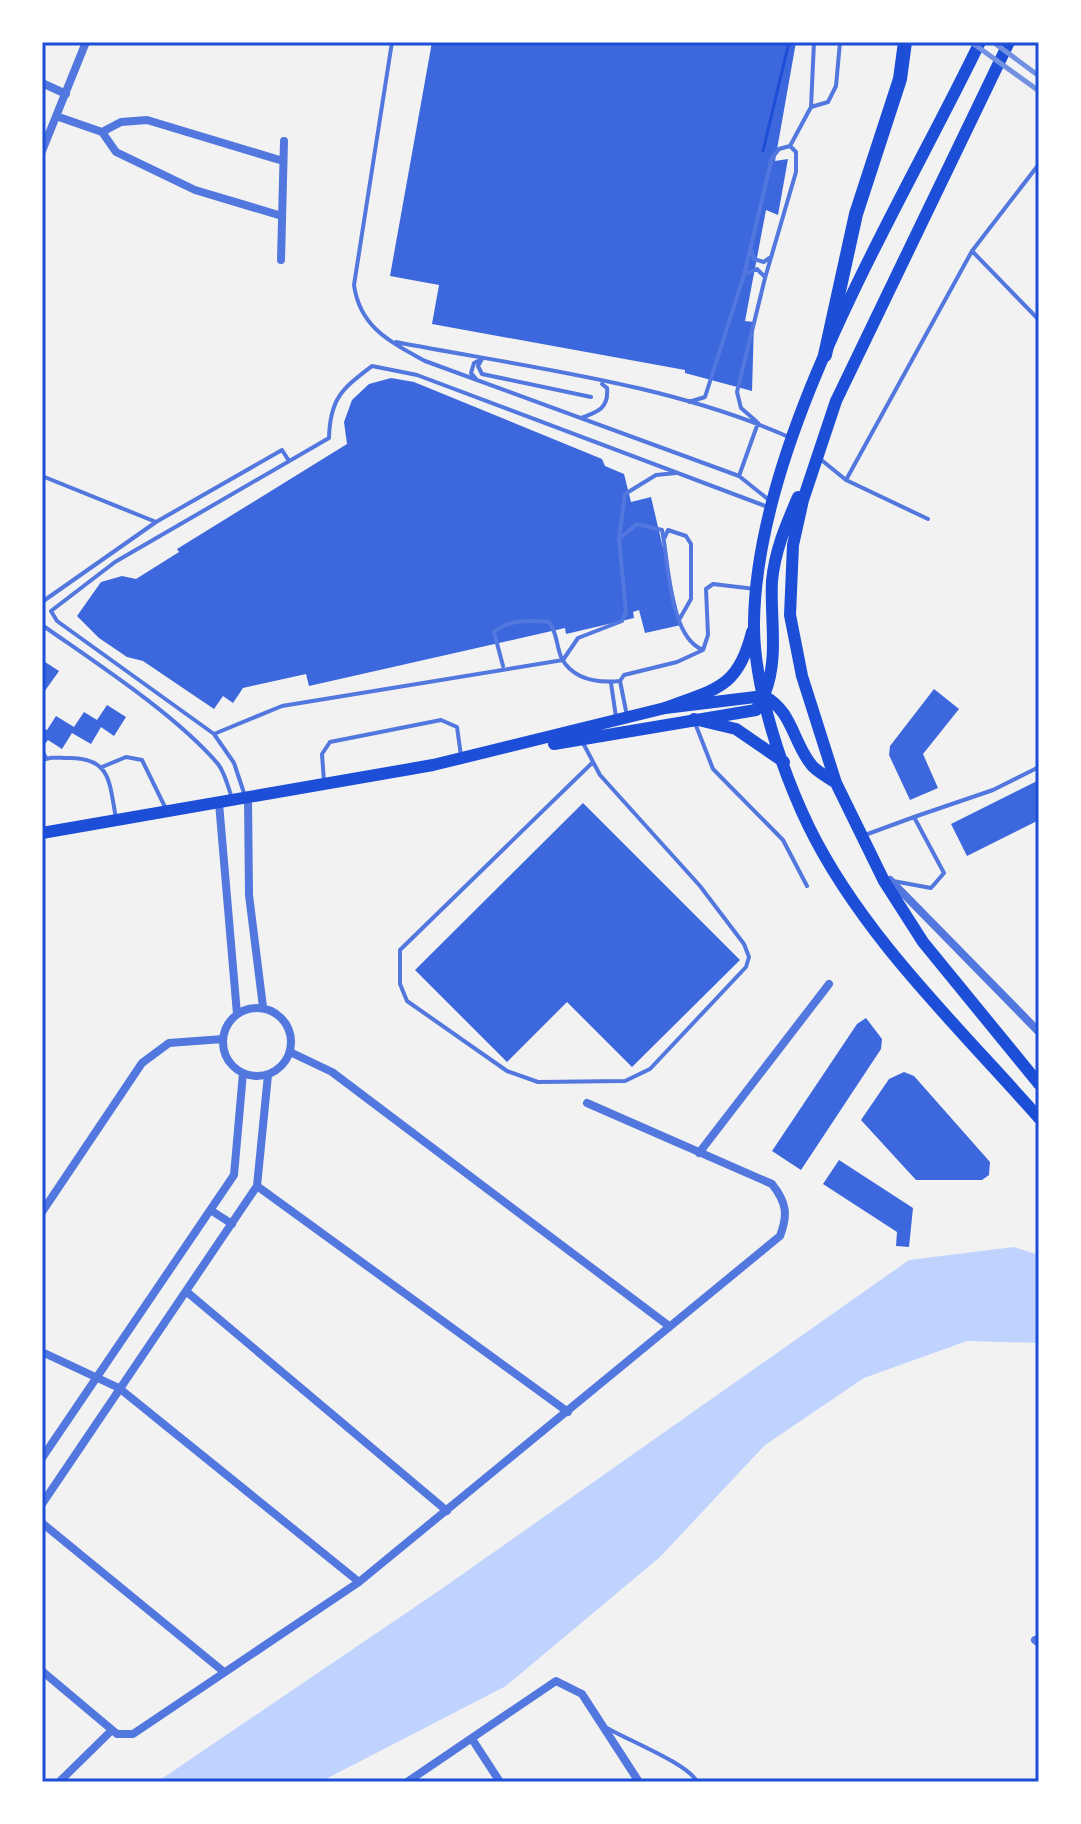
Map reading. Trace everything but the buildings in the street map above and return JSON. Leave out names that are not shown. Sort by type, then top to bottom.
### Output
[{"type":"highway","points":[[825,355],[856,214],[900,79],[905,42]]},
{"type":"main road","points":[[326,784],[461,759],[665,708],[722,686],[744,662],[753,624],[771,505],[793,439],[825,355],[980,42]]},
{"type":"main road","points":[[1009,42],[874,315],[836,401],[817,456],[793,545],[790,615],[802,676],[836,783],[884,881],[923,942],[1039,1084]]},
{"type":"main road","points":[[42,833],[756,710],[772,674],[772,581],[777,545],[817,456]]},
{"type":"main road","points":[[753,624],[764,696],[809,828],[858,906],[920,984],[1039,1118]]},
{"type":"main road","points":[[665,708],[764,696],[778,703],[791,721],[810,765],[836,783]]},
{"type":"main road","points":[[694,719],[736,729],[784,762]]},
{"type":"main road","points":[[866,841],[970,994],[1039,1074]]},
{"type":"street","points":[[42,151],[86,42]]},
{"type":"street","points":[[42,83],[66,94]]},
{"type":"street","points":[[56,116],[102,132],[116,152],[195,190],[282,216]]},
{"type":"street","points":[[102,132],[121,122],[147,120],[283,161]]},
{"type":"street","points":[[281,260],[284,141]]},
{"type":"street","points":[[242,799],[249,895],[263,1007]]},
{"type":"street","points":[[219,803],[237,1014]]},
{"type":"street","points":[[890,880],[1039,1032]]},
{"type":"street","points":[[699,1153],[829,984]]},
{"type":"street","points":[[263,1007],[277,1013],[287,1024],[292,1038],[290,1052],[285,1062],[268,1075],[243,1073],[231,1065],[224,1052],[223,1039],[227,1025],[237,1014],[263,1007]]},
{"type":"street","points":[[42,1212],[142,1063],[169,1043],[223,1039]]},
{"type":"street","points":[[290,1052],[332,1072],[669,1326]]},
{"type":"street","points":[[42,1458],[234,1175],[243,1073]]},
{"type":"street","points":[[42,1504],[257,1186],[268,1075]]},
{"type":"street","points":[[42,1671],[112,1730],[123,1735],[133,1734],[359,1582],[780,1236],[787,1216],[783,1197],[772,1184],[587,1103]]},
{"type":"street","points":[[257,1186],[568,1412]]},
{"type":"street","points":[[212,1211],[232,1224]]},
{"type":"street","points":[[187,1292],[447,1511]]},
{"type":"street","points":[[42,1352],[119,1388],[359,1582]]},
{"type":"street","points":[[42,1523],[224,1672]]},
{"type":"street","points":[[407,1782],[549,1683],[563,1682],[582,1694],[639,1782]]},
{"type":"street","points":[[59,1782],[112,1730]]},
{"type":"street","points":[[472,1739],[500,1782]]},
{"type":"lane","points":[[392,42],[354,285],[357,304],[366,319],[390,341],[425,361],[483,385],[739,476],[771,505]]},
{"type":"lane","points":[[685,403],[705,397],[744,275],[772,158],[779,149],[790,146],[811,107],[814,42]]},
{"type":"lane","points":[[811,107],[828,102],[836,86],[840,42]]},
{"type":"lane","points":[[758,423],[741,408],[737,392],[798,163],[796,152],[790,146]]},
{"type":"lane","points":[[846,480],[972,251],[1039,164]]},
{"type":"lane","points":[[752,243],[754,259],[764,262],[772,252]]},
{"type":"lane","points":[[972,251],[1039,320]]},
{"type":"lane","points":[[744,275],[749,270],[757,269],[765,278]]},
{"type":"lane","points":[[390,341],[592,381],[685,403],[758,423],[793,439]]},
{"type":"lane","points":[[482,359],[474,363],[471,373],[483,385]]},
{"type":"lane","points":[[482,359],[478,366],[482,374],[591,397]]},
{"type":"lane","points":[[242,799],[234,763],[214,734],[57,621],[51,611],[115,562],[329,438],[329,418],[340,390],[372,366],[417,375],[771,505]]},
{"type":"lane","points":[[580,418],[598,412],[606,403],[607,388],[592,381]]},
{"type":"lane","points":[[739,476],[758,423]]},
{"type":"lane","points":[[42,602],[156,522],[282,450],[290,461]]},
{"type":"lane","points":[[817,456],[846,480],[928,519]]},
{"type":"lane","points":[[214,734],[282,706],[503,667],[563,660],[578,638],[622,621],[626,612],[619,539],[620,511],[625,494],[656,475],[678,473]]},
{"type":"lane","points":[[42,476],[156,522]]},
{"type":"lane","points":[[619,539],[637,524],[662,530],[678,621],[691,644],[703,650]]},
{"type":"lane","points":[[664,539],[668,530],[675,531],[691,544],[691,599],[678,621]]},
{"type":"lane","points":[[622,719],[620,681],[624,675],[677,662],[703,650],[708,635],[706,589],[713,584],[757,590]]},
{"type":"lane","points":[[503,667],[494,632],[500,627],[522,622],[549,622],[555,630],[563,660],[581,675],[599,683],[620,681]]},
{"type":"lane","points":[[42,625],[167,718],[220,767],[242,799]]},
{"type":"lane","points":[[610,682],[622,719]]},
{"type":"lane","points":[[694,719],[713,769],[783,840],[807,886]]},
{"type":"lane","points":[[326,784],[322,754],[330,742],[441,720],[457,727],[461,759]]},
{"type":"lane","points":[[581,740],[592,763],[700,886],[744,944],[749,957],[746,967],[650,1069],[625,1081],[538,1082],[507,1071],[407,1001],[397,967],[400,950],[592,763]]},
{"type":"lane","points":[[42,750],[44,759],[76,758],[106,770],[117,820]]},
{"type":"lane","points":[[102,767],[126,757],[142,760],[167,812]]},
{"type":"lane","points":[[866,841],[914,817],[993,790],[1039,767]]},
{"type":"lane","points":[[890,880],[931,888],[941,880],[940,861],[914,817]]},
{"type":"lane","points":[[600,1723],[695,1776],[697,1782]]},
{"type":"water","points":[[1014,1247],[1039,1255],[1039,1343],[967,1341],[864,1378],[765,1445],[660,1557],[506,1686],[320,1782],[157,1782],[440,1590],[909,1260]]},
{"type":"railway","points":[[971,42],[1039,91]]},
{"type":"railway","points":[[993,42],[1039,76]]}]
